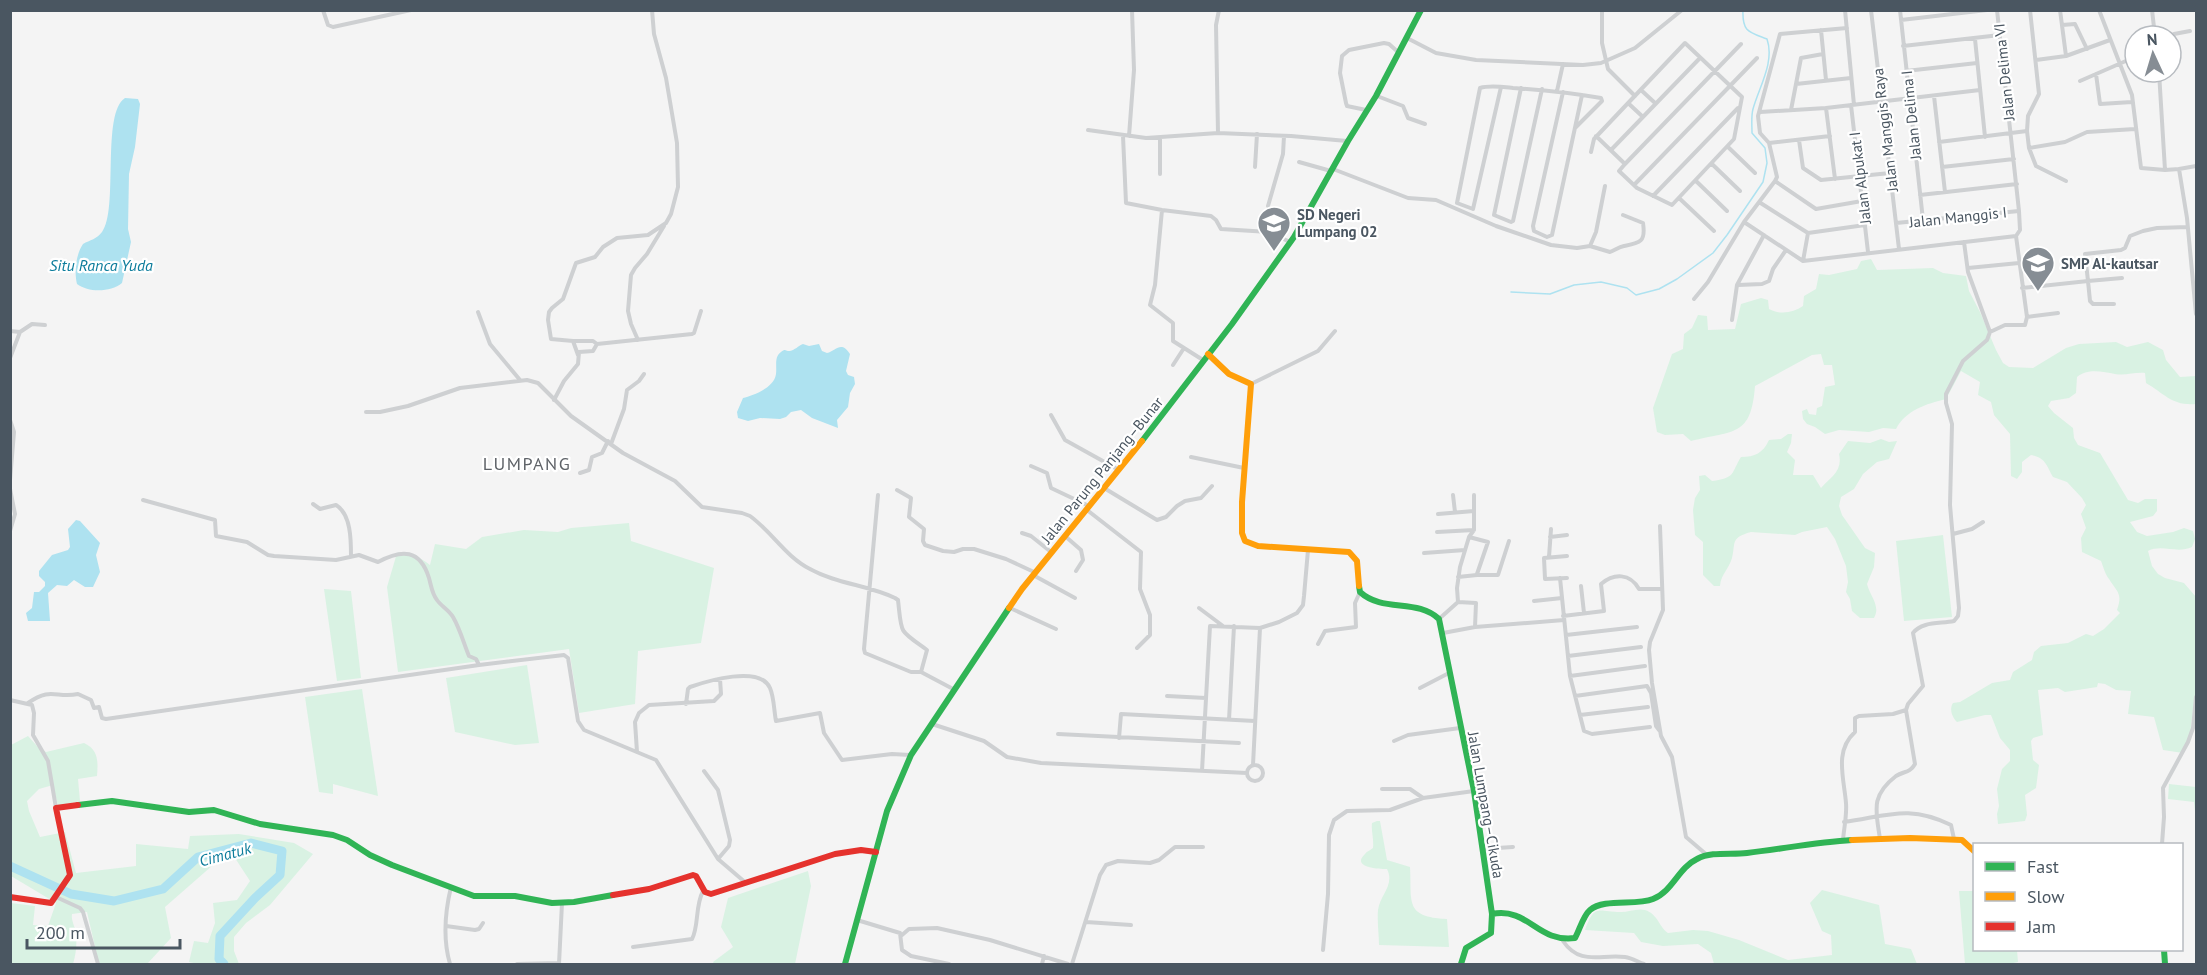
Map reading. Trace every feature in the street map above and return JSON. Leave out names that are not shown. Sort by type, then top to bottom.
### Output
[{"type":"street","points":[[323,10],[328,25],[333,27],[411,10]]},
{"type":"street","points":[[638,340],[628,311],[631,275],[670,218],[677,192],[677,143],[666,78],[654,34],[652,10]]},
{"type":"street","points":[[1132,10],[1134,70],[1126,136],[1125,202],[1162,210],[1211,216],[1221,229],[1269,232],[1290,242]]},
{"type":"street","points":[[1218,133],[1216,25],[1219,10]]},
{"type":"street","name":"Jalan Parung Panjang–Bunar","points":[[845,964],[892,796],[911,755],[1033,573],[1119,470],[1232,324],[1290,242],[1376,96],[1421,10]]},
{"type":"street","points":[[1602,10],[1602,43],[1608,69],[1635,96]]},
{"type":"street","points":[[1407,38],[1436,53],[1476,60],[1583,65],[1606,62],[1635,48],[1682,10]]},
{"type":"street","name":"Jalan Alpukat I","points":[[1845,10],[1868,252]]},
{"type":"street","name":"Jalan Manggis Raya","points":[[1871,10],[1899,249]]},
{"type":"street","name":"Jalan Delima I","points":[[1900,10],[1923,220]]},
{"type":"street","points":[[1900,20],[1987,10]]},
{"type":"street","name":"Jalan Delima VI","points":[[1997,10],[2019,211],[2020,230],[2016,236],[2027,317]]},
{"type":"street","points":[[2030,10],[2039,94],[2028,116],[2029,148],[2036,166],[2066,181]]},
{"type":"street","points":[[2060,10],[2066,56]]},
{"type":"street","points":[[2099,10],[2132,93],[2141,168],[2165,170],[2196,166]]},
{"type":"street","points":[[2062,25],[2075,24],[2087,49]]},
{"type":"street","points":[[1694,299],[1708,282],[1744,222],[1777,177],[1769,143],[1759,129],[1760,112],[1780,34],[1847,28]]},
{"type":"street","points":[[1821,30],[1826,80]]},
{"type":"street","points":[[2183,32],[2190,31]]},
{"type":"street","points":[[1903,46],[2000,35]]},
{"type":"street","points":[[1975,39],[1985,136]]},
{"type":"street","points":[[2036,60],[2066,56],[2110,40]]},
{"type":"street","points":[[1367,111],[1346,104],[1340,73],[1342,56],[1348,51],[1384,43],[1389,44],[1398,53]]},
{"type":"street","points":[[1591,152],[1596,136],[1685,43],[1700,58],[1715,71],[1742,97],[1734,140],[1672,205],[1634,186],[1619,171],[1625,164],[1715,71],[1741,44]]},
{"type":"street","points":[[1791,110],[1801,58],[1823,54]]},
{"type":"street","points":[[1611,150],[1700,58]]},
{"type":"street","points":[[1634,186],[1757,58]]},
{"type":"street","points":[[1906,71],[1977,63]]},
{"type":"street","points":[[2080,81],[2123,63]]},
{"type":"street","points":[[1563,64],[1560,91],[1533,226],[1534,231],[1547,237],[1552,235],[1582,94]]},
{"type":"street","points":[[2096,74],[2100,104],[2132,102]]},
{"type":"street","points":[[1796,84],[1851,78]]},
{"type":"street","points":[[2160,84],[2165,170]]},
{"type":"street","points":[[1501,87],[1473,209],[1456,202],[1479,91],[1483,86],[1542,89],[1601,98],[1602,100],[1575,128]]},
{"type":"street","points":[[1521,88],[1494,215],[1511,222],[1542,89]]},
{"type":"street","points":[[1641,90],[1655,104]]},
{"type":"street","points":[[1760,112],[1826,108],[1980,90]]},
{"type":"street","points":[[1376,96],[1403,106],[1408,117],[1425,124]]},
{"type":"street","points":[[1934,96],[1945,192]]},
{"type":"street","points":[[1628,102],[1642,117]]},
{"type":"street","points":[[1653,196],[1740,107]]},
{"type":"street","points":[[1826,108],[1835,179]]},
{"type":"street","points":[[2029,148],[2065,142],[2087,132],[2135,129]]},
{"type":"street","points":[[1088,130],[1160,138],[1218,133],[1348,141]]},
{"type":"street","points":[[1939,142],[2027,131]]},
{"type":"street","points":[[1255,167],[1257,134]]},
{"type":"street","points":[[1268,206],[1283,154],[1284,136]]},
{"type":"street","points":[[1596,136],[1625,164]]},
{"type":"street","points":[[1769,143],[1830,136]]},
{"type":"street","points":[[1160,138],[1160,174]]},
{"type":"street","points":[[1799,140],[1802,167],[1821,180],[1890,173]]},
{"type":"street","points":[[1728,147],[1755,173]]},
{"type":"street","points":[[1942,167],[2014,159]]},
{"type":"street","points":[[1299,162],[1332,170],[1408,198],[1436,200],[1496,226],[1551,245],[1577,248],[1590,246],[1610,252],[1623,246],[1634,245],[1645,234],[1643,223],[1623,215]]},
{"type":"street","points":[[1712,164],[1740,191]]},
{"type":"street","points":[[2179,169],[2188,227],[2196,314]]},
{"type":"street","points":[[1696,181],[1727,211]]},
{"type":"street","points":[[1775,181],[1816,209],[1862,201]]},
{"type":"street","points":[[1920,195],[2016,184]]},
{"type":"street","points":[[1590,246],[1596,232],[1605,186]]},
{"type":"street","points":[[1679,198],[1714,231]]},
{"type":"street","points":[[1759,202],[1808,233],[1865,225]]},
{"type":"street","points":[[1162,210],[1155,285],[1150,305],[1173,323],[1172,339],[1184,348],[1206,357],[1229,374],[1251,384]]},
{"type":"street","name":"Jalan Manggis I","points":[[1896,224],[2019,211]]},
{"type":"street","points":[[1744,222],[1803,261],[2016,236]]},
{"type":"street","points":[[666,223],[645,236],[612,240],[595,257],[579,261],[574,266],[564,297],[552,308],[548,320],[551,339],[592,341],[597,344],[692,334],[701,311]]},
{"type":"street","points":[[2114,304],[2093,304],[2090,301],[2085,254],[2121,250],[2125,248],[2130,236],[2143,231],[2188,227]]},
{"type":"street","points":[[1803,261],[1808,233]]},
{"type":"street","points":[[1732,320],[1737,285],[1764,235]]},
{"type":"street","points":[[1880,839],[1876,800],[1878,794],[1896,777],[1912,769],[1915,764],[1906,710],[1908,704],[1923,686],[1913,636],[1915,630],[1923,625],[1954,621],[1958,616],[1958,575],[1950,505],[1952,424],[1946,394],[1963,361],[1987,340],[1990,332],[1968,268],[1964,242]]},
{"type":"street","points":[[1737,285],[1762,284],[1769,281],[1773,269],[1786,250]]},
{"type":"street","points":[[1968,268],[2019,263]]},
{"type":"street","points":[[2022,288],[2122,278]]},
{"type":"street","points":[[478,312],[490,344],[520,380]]},
{"type":"street","points":[[1990,332],[2005,325],[2025,325],[2027,317],[2058,313]]},
{"type":"street","points":[[11,357],[20,332],[32,324],[45,325]]},
{"type":"street","points":[[10,331],[20,332]]},
{"type":"street","points":[[1251,384],[1318,351],[1335,331]]},
{"type":"street","points":[[554,400],[564,381],[578,364],[578,355],[573,341]]},
{"type":"street","points":[[578,355],[582,351],[593,351],[597,344]]},
{"type":"street","points":[[1173,365],[1184,348]]},
{"type":"street","points":[[580,473],[589,471],[592,458],[602,453],[610,443],[624,409],[627,390],[644,374]]},
{"type":"street","points":[[366,412],[380,412],[408,406],[460,388],[520,380],[538,383],[571,416],[631,458],[675,481],[702,507],[750,516],[791,557],[810,570],[898,600],[899,623],[902,631],[927,650],[921,672]]},
{"type":"street","points":[[1251,384],[1244,468],[1242,523],[1245,541],[1258,546],[1344,550],[1355,556],[1359,569],[1360,592],[1355,603],[1356,627],[1325,632],[1318,644]]},
{"type":"street","points":[[1051,415],[1065,440],[1119,470]]},
{"type":"street","points":[[10,420],[14,432],[10,480]]},
{"type":"street","points":[[1191,457],[1244,468]]},
{"type":"street","points":[[1030,466],[1047,472],[1051,488],[1088,508],[1141,552],[1140,588],[1150,615],[1150,635],[1137,648]]},
{"type":"street","points":[[1104,488],[1157,520],[1166,517],[1185,501],[1201,498],[1212,486]]},
{"type":"street","points":[[10,489],[15,514],[10,531]]},
{"type":"street","points":[[897,490],[911,498],[909,517],[924,529],[925,545],[954,552],[974,549],[1006,559],[1075,598]]},
{"type":"street","points":[[878,495],[865,653],[911,672],[921,672],[955,690]]},
{"type":"street","points":[[1453,495],[1455,512]]},
{"type":"street","points":[[1458,603],[1458,578],[1469,537],[1474,530],[1474,495]]},
{"type":"street","points":[[142,500],[215,520],[214,534],[216,536],[247,542],[268,555],[336,560],[358,555],[378,562],[388,556],[412,554],[421,562],[428,575],[436,600],[453,616],[469,656],[476,659],[479,665]]},
{"type":"street","points":[[313,504],[320,509],[336,505],[342,509],[351,535],[351,556]]},
{"type":"street","points":[[1438,514],[1474,511]]},
{"type":"street","points":[[1953,534],[1972,529],[1983,522]]},
{"type":"street","points":[[1660,526],[1661,619],[1650,642],[1649,651],[1660,732]]},
{"type":"street","points":[[1549,557],[1551,529]]},
{"type":"street","points":[[1437,532],[1474,530]]},
{"type":"street","points":[[1022,533],[1031,536],[1051,552]]},
{"type":"street","points":[[1550,537],[1567,535]]},
{"type":"street","points":[[1064,536],[1082,550],[1083,560],[1076,571]]},
{"type":"street","points":[[1469,537],[1488,542],[1477,574]]},
{"type":"street","points":[[1458,578],[1477,574],[1498,575],[1509,541]]},
{"type":"street","points":[[1202,771],[1210,626],[1260,628],[1297,613],[1303,605],[1308,549]]},
{"type":"street","points":[[1424,553],[1465,550]]},
{"type":"street","points":[[1567,578],[1545,579],[1544,558],[1568,556]]},
{"type":"street","points":[[1560,578],[1570,676],[1584,731],[1592,734],[1650,727]]},
{"type":"street","points":[[1443,633],[1604,611],[1601,584],[1608,578],[1631,579],[1640,589],[1661,589]]},
{"type":"street","points":[[1581,586],[1584,613]]},
{"type":"street","points":[[1360,592],[1369,601],[1428,610],[1439,619],[1458,603],[1476,603],[1475,627]]},
{"type":"street","points":[[1534,601],[1562,598]]},
{"type":"street","points":[[1009,608],[1056,629]]},
{"type":"street","points":[[1199,608],[1223,626]]},
{"type":"street","name":"Jalan Lumpang–Cikuda","points":[[1439,619],[1474,791],[1492,914]]},
{"type":"street","points":[[1229,720],[1234,626]]},
{"type":"street","points":[[1566,635],[1637,627]]},
{"type":"street","points":[[1247,773],[1253,765],[1260,628]]},
{"type":"street","points":[[1568,656],[1641,647]]},
{"type":"street","points":[[28,703],[49,693],[69,696],[78,694],[91,700],[93,707],[99,707],[102,718],[106,719],[479,665],[566,656],[578,721],[584,730],[656,760],[718,859],[747,883]]},
{"type":"street","points":[[1570,676],[1645,666]]},
{"type":"street","points":[[1420,688],[1449,673]]},
{"type":"street","points":[[686,704],[690,687],[739,675],[763,680],[770,687],[776,721],[820,713],[824,734],[842,760],[892,753],[911,755]]},
{"type":"street","points":[[637,752],[635,722],[639,713],[649,705],[686,704],[719,699],[722,694],[720,679]]},
{"type":"street","points":[[1575,696],[1647,686],[1651,693],[1656,726],[1672,757],[1686,837],[1707,856]]},
{"type":"street","points":[[1167,696],[1206,698]]},
{"type":"street","points":[[2162,843],[2163,788],[2188,742],[2193,728],[2196,697]]},
{"type":"street","points":[[10,700],[32,705],[33,735],[48,761],[70,875],[51,903],[10,897]]},
{"type":"street","points":[[1580,715],[1648,707]]},
{"type":"street","points":[[1843,840],[1846,800],[1843,789],[1842,752],[1848,739],[1856,732],[1855,718],[1893,714],[1906,710]]},
{"type":"street","points":[[1119,738],[1121,714],[1255,722]]},
{"type":"street","points":[[932,724],[984,741],[1007,757],[1041,763],[1247,773]]},
{"type":"street","points":[[1394,741],[1408,735],[1460,728]]},
{"type":"street","points":[[1058,735],[1239,744]]},
{"type":"street","points":[[1247,773],[1253,781],[1258,781],[1262,777],[1263,772],[1260,767],[1253,765]]},
{"type":"street","points":[[704,771],[718,790],[730,840],[729,846],[718,859]]},
{"type":"street","points":[[1382,789],[1410,789],[1423,798]]},
{"type":"street","points":[[1323,950],[1328,894],[1329,835],[1334,820],[1347,811],[1390,810],[1423,798],[1474,791]]},
{"type":"street","points":[[56,808],[112,801],[189,812],[219,811],[235,818],[260,824],[333,835],[392,864],[474,896],[515,896],[539,902],[562,903],[649,889],[693,875],[696,876],[704,890],[711,894],[835,854],[861,850],[876,852]]},
{"type":"street","points":[[1844,822],[1898,812],[1919,813],[1951,825],[1954,840]]},
{"type":"street","points":[[1461,964],[1466,948],[1491,933],[1492,914],[1508,912],[1550,937],[1563,940],[1575,938],[1591,909],[1601,904],[1622,906],[1657,898],[1672,885],[1689,863],[1707,856],[1843,840],[1880,839],[1962,840],[1973,850]]},
{"type":"street","points":[[949,964],[910,956],[902,950],[902,935],[909,929],[937,928],[1070,964],[1100,875],[1106,865],[1119,861],[1150,863],[1160,860],[1175,847],[1203,847]]},
{"type":"street","points":[[1481,849],[1513,847]]},
{"type":"street","points":[[450,964],[446,926],[452,887]]},
{"type":"street","points":[[633,947],[692,939],[695,933],[696,910],[704,890]]},
{"type":"street","points":[[57,896],[80,908],[83,912],[98,964]]},
{"type":"street","points":[[517,964],[559,964],[562,903]]},
{"type":"street","points":[[856,920],[902,935]]},
{"type":"street","points":[[1086,922],[1131,925]]},
{"type":"street","points":[[446,926],[475,930],[479,929],[483,923]]},
{"type":"street","points":[[1563,940],[1568,949],[1581,957],[1628,957],[1644,964]]},
{"type":"street","points":[[1042,964],[1044,956]]},
{"type":"street","points":[[922,959],[923,964]]},
{"type":"green space","points":[[1871,259],[1877,270],[1933,268],[1943,273],[1966,276],[1969,291],[1996,350],[2003,363],[2009,367],[2033,368],[2066,348],[2079,344],[2116,342],[2127,347],[2148,342],[2163,350],[2166,360],[2180,377],[2196,376],[2196,404],[2181,403],[2169,398],[2146,383],[2145,373],[2119,374],[2096,371],[2081,374],[2077,377],[2076,393],[2069,398],[2051,401],[2048,406],[2073,428],[2074,438],[2078,445],[2100,453],[2128,500],[2138,503],[2145,499],[2157,499],[2157,511],[2153,516],[2130,522],[2137,532],[2147,536],[2184,528],[2193,531],[2195,539],[2192,547],[2181,550],[2159,548],[2148,551],[2152,566],[2158,574],[2184,583],[2196,597],[2196,699],[2194,700],[2190,735],[2183,753],[2163,750],[2154,717],[2128,714],[2131,691],[2116,690],[2098,683],[2097,687],[2065,692],[2058,688],[2038,690],[2043,735],[2031,741],[2033,760],[2039,765],[2036,788],[2025,795],[2027,815],[2025,821],[1998,824],[1997,789],[2002,769],[2010,761],[2010,750],[2000,738],[1991,715],[1957,722],[1952,713],[1953,703],[1960,702],[1992,683],[2010,680],[2013,672],[2032,660],[2034,652],[2041,646],[2068,643],[2086,634],[2093,636],[2104,629],[2120,613],[2117,610],[2118,593],[2106,575],[2101,561],[2082,552],[2081,538],[2086,528],[2081,514],[2086,505],[2082,498],[2067,482],[2053,477],[2045,463],[2036,456],[2031,455],[2022,462],[2022,472],[2017,479],[2011,476],[2010,434],[1994,415],[1991,402],[1978,395],[1980,382],[1961,371],[1946,399],[1911,412],[1896,429],[1883,428],[1869,432],[1839,430],[1825,434],[1807,424],[1803,419],[1802,411],[1807,409],[1809,414],[1816,415],[1817,408],[1822,406],[1825,387],[1835,385],[1832,365],[1824,365],[1821,354],[1812,355],[1755,386],[1750,415],[1745,423],[1730,432],[1691,441],[1683,434],[1665,435],[1657,432],[1653,408],[1672,354],[1683,349],[1684,334],[1692,328],[1698,315],[1707,316],[1708,330],[1735,329],[1741,304],[1761,298],[1768,300],[1769,309],[1773,311],[1782,313],[1795,310],[1803,306],[1804,296],[1816,289],[1819,274],[1829,275],[1857,269],[1861,261]]},
{"type":"green space","points":[[1792,434],[1787,452],[1795,460],[1793,475],[1813,475],[1821,488],[1838,469],[1839,454],[1848,441],[1870,443],[1881,439],[1889,442],[1897,441],[1889,459],[1877,462],[1863,474],[1854,489],[1841,497],[1839,506],[1842,515],[1865,548],[1875,553],[1874,567],[1867,584],[1876,605],[1874,618],[1860,618],[1852,611],[1846,592],[1848,582],[1846,566],[1835,539],[1827,527],[1795,535],[1751,532],[1744,534],[1735,541],[1732,558],[1720,586],[1714,586],[1703,575],[1703,542],[1695,535],[1693,510],[1695,498],[1700,490],[1699,476],[1705,475],[1712,481],[1725,478],[1732,474],[1741,457],[1758,453],[1769,440],[1781,439]]},
{"type":"green space","points":[[629,523],[631,541],[714,568],[701,643],[638,651],[635,704],[579,713],[569,649],[398,672],[387,587],[397,553],[407,553],[430,565],[435,544],[466,549],[482,537],[524,530],[558,532],[571,528]]},
{"type":"green space","points":[[1943,535],[1952,617],[1904,621],[1896,541]]},
{"type":"green space","points":[[324,589],[351,591],[361,678],[337,681]]},
{"type":"green space","points":[[527,665],[539,743],[515,745],[455,732],[446,678]]},
{"type":"green space","points":[[362,689],[378,796],[333,784],[333,794],[319,792],[305,697]]},
{"type":"green space","points":[[28,736],[46,752],[84,743],[95,753],[98,766],[97,776],[78,779],[80,801],[58,806],[53,785],[39,789],[27,801],[40,837],[65,832],[76,873],[136,866],[136,844],[188,849],[190,836],[239,834],[294,843],[313,854],[270,905],[246,923],[234,937],[234,951],[239,964],[189,962],[194,941],[208,943],[215,923],[213,903],[237,900],[250,881],[233,855],[213,865],[165,907],[171,938],[147,964],[99,964],[87,912],[72,914],[76,934],[76,953],[73,964],[11,964],[11,903],[35,906],[33,925],[48,926],[56,903],[11,876],[11,745]]},
{"type":"green space","points":[[2169,784],[2196,787],[2196,811],[2194,802],[2168,799]]},
{"type":"green space","points":[[1380,821],[1387,860],[1410,867],[1411,898],[1417,911],[1433,918],[1447,919],[1449,947],[1379,945],[1378,910],[1388,885],[1389,875],[1387,869],[1368,867],[1361,862],[1366,853],[1373,848],[1372,823]]},
{"type":"green space","points":[[808,871],[811,886],[795,964],[714,964],[713,962],[733,947],[721,927],[728,898]]},
{"type":"green space","points":[[1822,890],[1879,905],[1885,944],[1911,949],[1917,964],[1714,964],[1711,953],[1698,944],[1663,946],[1641,942],[1634,933],[1585,930],[1594,912],[1642,910],[1653,914],[1668,933],[1708,931],[1739,940],[1788,960],[1832,955],[1831,935],[1822,931],[1810,903]]},
{"type":"green space","points":[[1959,891],[1973,891],[1973,951],[2017,951],[2018,962],[1965,964]]},
{"type":"water","name":"Situ Ranca Yuda","points":[[125,98],[138,99],[140,104],[129,174],[128,229],[131,242],[122,283],[106,290],[88,289],[77,284],[76,263],[83,244],[96,238],[107,221],[114,122],[118,107]]},
{"type":"water","points":[[803,344],[809,346],[819,344],[822,351],[827,353],[841,347],[850,354],[846,371],[848,375],[854,377],[855,384],[850,393],[848,407],[837,420],[838,428],[812,418],[801,410],[791,412],[780,419],[760,418],[748,421],[738,418],[737,412],[743,398],[763,390],[772,383],[779,354]]},
{"type":"water","points":[[76,520],[80,521],[100,543],[96,555],[100,572],[93,587],[85,587],[74,580],[67,586],[57,585],[48,593],[50,621],[28,621],[26,613],[32,608],[34,592],[39,592],[45,586],[45,582],[39,576],[39,571],[52,555],[68,550],[70,547],[68,529]]},
{"type":"waterway","points":[[1511,292],[1550,294],[1574,285],[1601,282],[1627,288],[1636,295],[1659,289],[1713,253],[1763,182],[1767,163],[1765,148],[1752,133],[1752,121],[1753,109],[1768,65],[1769,48],[1767,39],[1751,33],[1745,27],[1743,10]]},
{"type":"waterway","name":"Cimatuk","points":[[10,866],[71,894],[114,901],[163,889],[198,857],[251,843],[282,851],[280,875],[220,936],[219,959],[224,964]]},
{"type":"traffic: fast","points":[[1142,441],[1232,324],[1294,237],[1376,96],[1421,10]]},
{"type":"traffic: fast","points":[[1359,586],[1360,592],[1369,598],[1379,602],[1421,609],[1439,619],[1474,791],[1492,914],[1505,913],[1525,920],[1551,935],[1575,938],[1583,919],[1596,906],[1653,899],[1666,891],[1685,868],[1697,859],[1715,854],[1747,853],[1852,840]]},
{"type":"traffic: fast","points":[[845,964],[887,811],[911,755],[1009,608]]},
{"type":"traffic: fast","points":[[78,805],[112,801],[189,812],[214,810],[260,824],[333,835],[347,840],[370,855],[392,865],[474,896],[515,896],[552,903],[574,902],[613,895]]},
{"type":"traffic: fast","points":[[1461,964],[1466,948],[1491,933],[1492,914]]},
{"type":"traffic: fast","points":[[2164,951],[2165,964]]},
{"type":"traffic: slow","points":[[1208,354],[1229,374],[1251,384],[1242,502],[1242,533],[1245,541],[1258,546],[1349,552],[1357,561],[1359,586]]},
{"type":"traffic: slow","points":[[1009,608],[1142,441]]},
{"type":"traffic: slow","points":[[1852,840],[1910,838],[1962,840],[1973,850]]},
{"type":"traffic: jam","points":[[10,897],[51,903],[70,875],[56,808],[78,805]]},
{"type":"traffic: jam","points":[[613,895],[649,889],[693,875],[696,876],[705,892],[711,894],[835,854],[861,850],[876,852]]},
{"type":"place","name":"SD Negeri Lumpang 02","points":[[1274,252]]},
{"type":"place","name":"SMP Al-kautsar","points":[[2038,292]]},
{"type":"district","name":"LUMPANG","points":[[527,463]]}]
